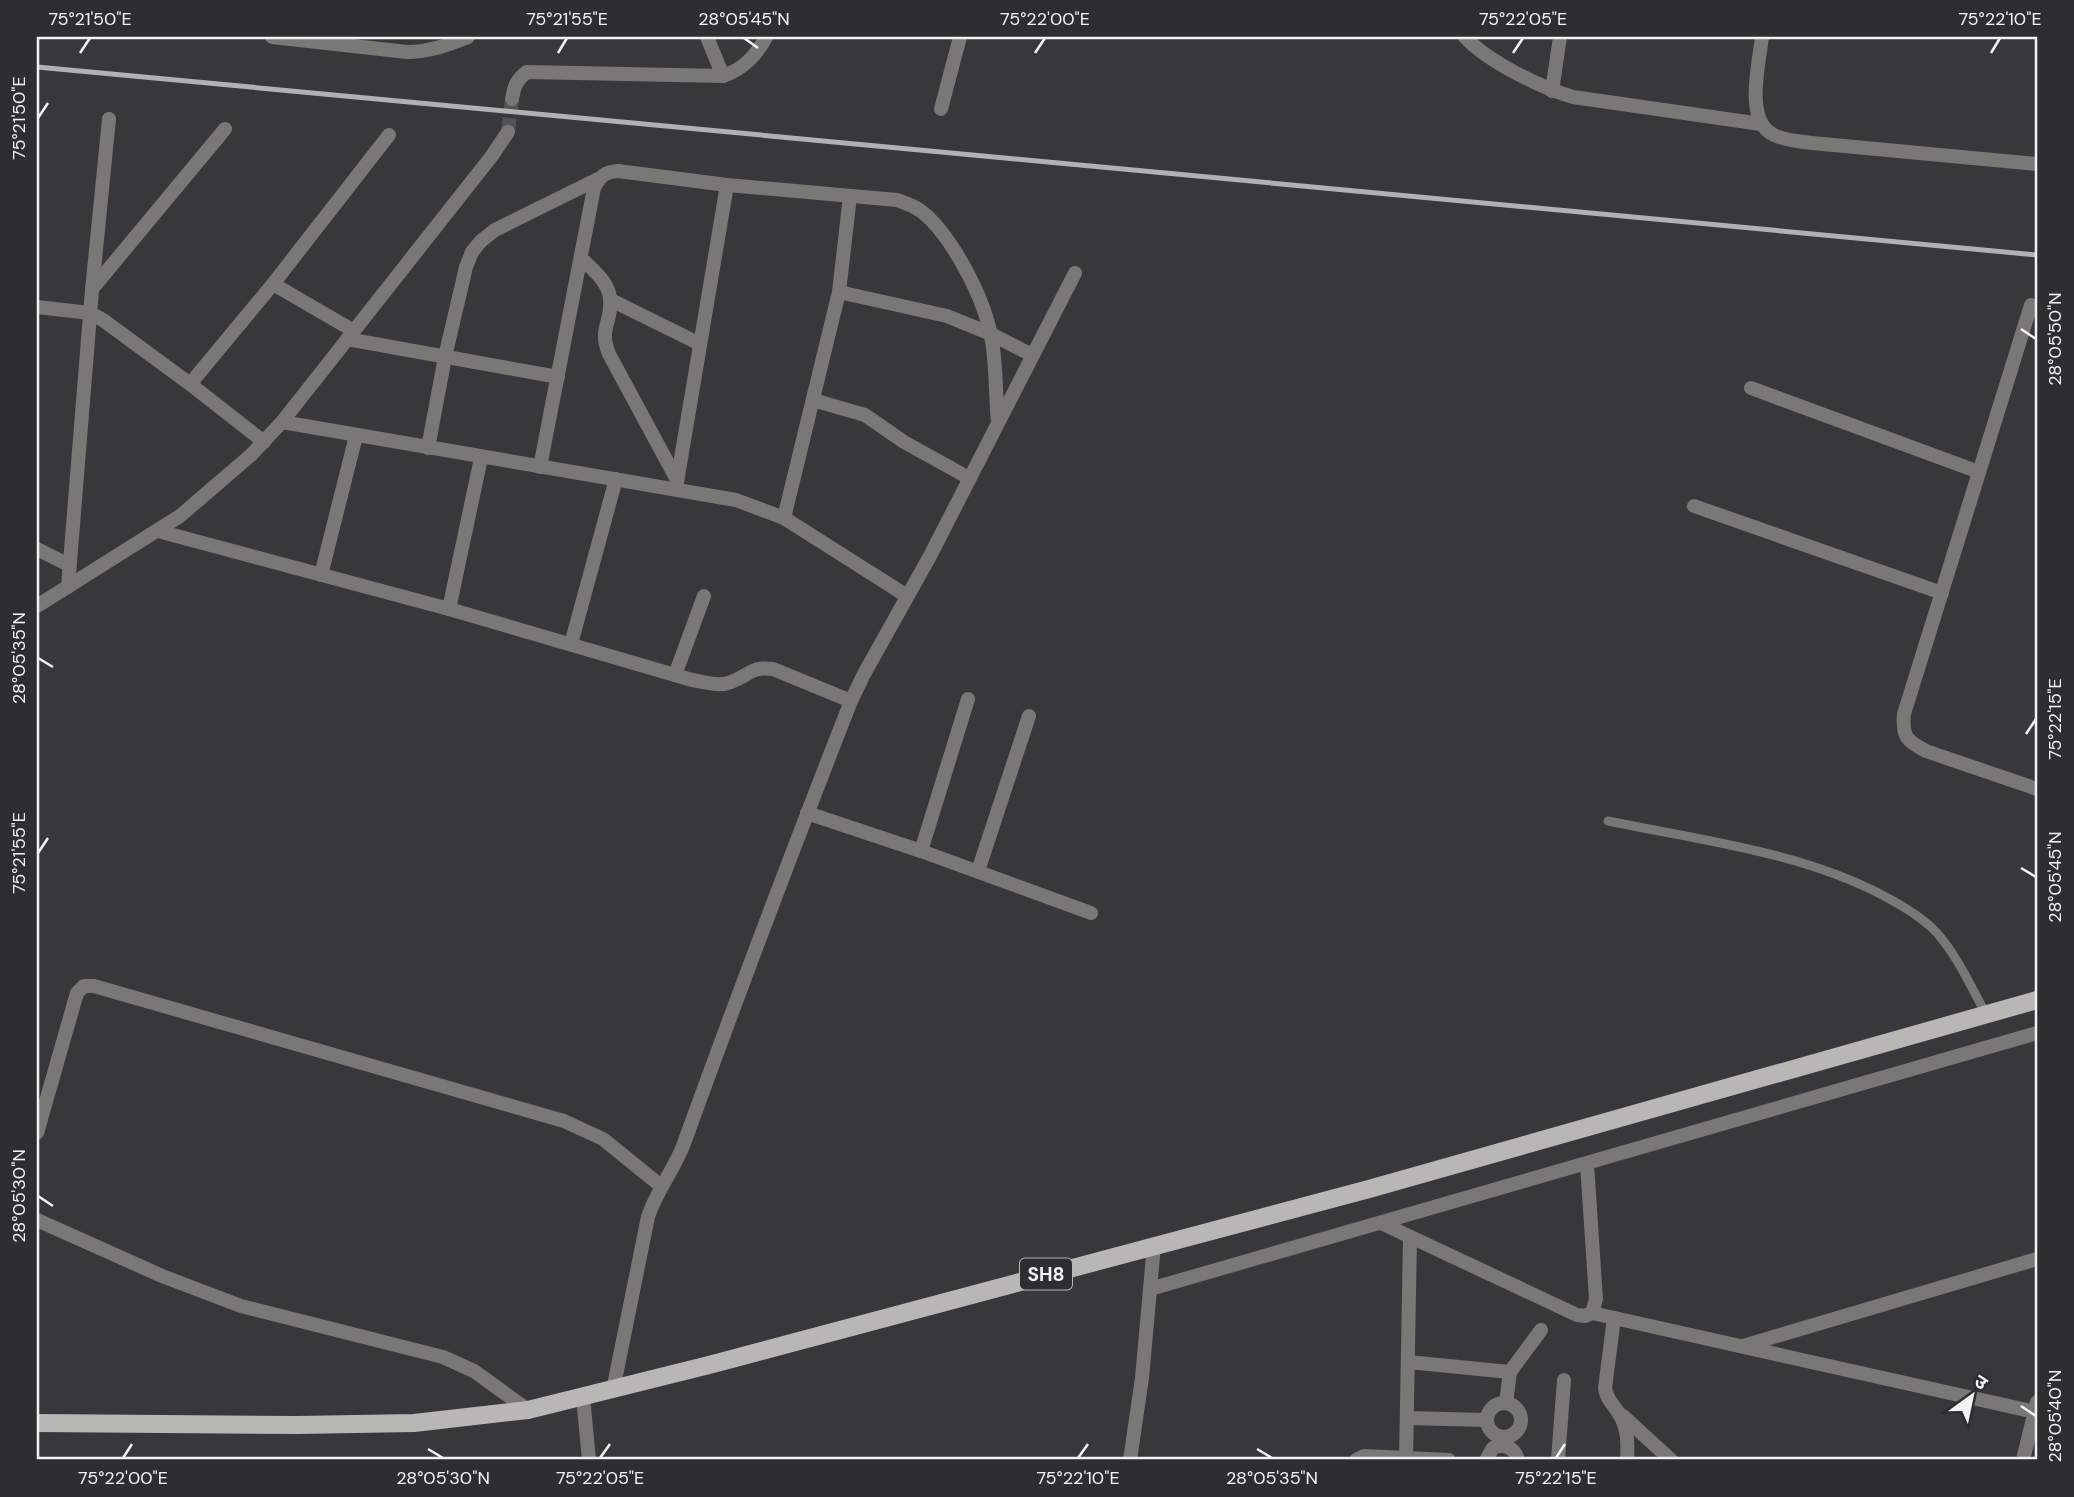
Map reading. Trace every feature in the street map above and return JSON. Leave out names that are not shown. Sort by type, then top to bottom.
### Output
[{"type":"main road","name":"SH8","points":[[37,1423],[388,1423],[471,1418],[528,1410],[613,1390],[1369,1189],[2037,1000]]},
{"type":"street","points":[[272,37],[422,52],[468,37]]},
{"type":"street","points":[[708,37],[723,76]]},
{"type":"street","points":[[512,99],[519,78],[527,72],[723,76],[736,72],[750,60],[766,37]]},
{"type":"street","points":[[941,109],[960,37]]},
{"type":"street","points":[[1465,37],[1478,50],[1552,91],[1573,97],[1761,124]]},
{"type":"street","points":[[1552,91],[1560,37]]},
{"type":"street","points":[[1762,37],[1757,115],[1761,124],[1772,134],[1788,140],[2037,164]]},
{"type":"street","points":[[68,587],[109,119]]},
{"type":"street","points":[[92,290],[225,129]]},
{"type":"street","points":[[37,606],[180,516],[264,442],[508,132]]},
{"type":"street","points":[[190,384],[273,284],[389,135]]},
{"type":"street","points":[[428,448],[445,357],[472,252],[495,230],[598,179],[606,172],[618,171],[727,185],[897,200],[919,210],[932,221],[976,290],[991,334],[998,422]]},
{"type":"street","points":[[540,467],[594,188],[598,179]]},
{"type":"street","points":[[676,483],[727,185]]},
{"type":"street","points":[[784,518],[839,292],[850,196]]},
{"type":"street","points":[[581,258],[600,278],[611,299],[700,344]]},
{"type":"street","points":[[613,1390],[648,1217],[661,1186],[679,1156],[768,914],[851,701],[930,556],[1075,273]]},
{"type":"street","points":[[273,284],[350,335],[445,357],[558,377]]},
{"type":"street","points":[[839,292],[947,316],[1032,355]]},
{"type":"street","points":[[611,299],[604,333],[606,346],[676,483]]},
{"type":"street","points":[[2032,304],[1904,714],[1903,730],[1910,742],[1926,751],[2037,789]]},
{"type":"street","points":[[37,307],[90,313],[103,320],[264,442]]},
{"type":"street","points":[[1751,388],[1979,472]]},
{"type":"street","points":[[813,400],[865,415],[904,442],[969,478]]},
{"type":"street","points":[[282,422],[616,479],[676,483],[736,500],[784,518],[907,596]]},
{"type":"street","points":[[321,575],[356,436]]},
{"type":"street","points":[[449,609],[481,458]]},
{"type":"street","points":[[571,643],[616,479]]},
{"type":"street","points":[[1694,506],[1942,593]]},
{"type":"street","points":[[158,531],[571,643],[692,680],[722,685],[734,682],[760,667],[774,669],[851,701]]},
{"type":"street","points":[[37,549],[69,565]]},
{"type":"street","points":[[675,675],[704,596]]},
{"type":"street","points":[[920,851],[968,699]]},
{"type":"street","points":[[978,871],[1029,716]]},
{"type":"street","points":[[807,813],[1091,913]]},
{"type":"street","points":[[37,1133],[77,993],[84,986],[94,986],[564,1121],[603,1139],[661,1186]]},
{"type":"street","points":[[1150,1289],[2037,1033]]},
{"type":"street","points":[[1587,1164],[1596,1299],[1592,1313]]},
{"type":"street","points":[[37,1220],[162,1276],[241,1306],[443,1357],[474,1371],[528,1410]]},
{"type":"street","points":[[1381,1223],[1577,1315],[1592,1313],[1740,1347],[2036,1407],[2023,1460]]},
{"type":"street","points":[[1406,1459],[1410,1237]]},
{"type":"street","points":[[1130,1460],[1138,1411],[1154,1245]]},
{"type":"street","points":[[1740,1347],[2037,1259]]},
{"type":"street","points":[[1614,1318],[1606,1396],[1619,1413],[1671,1460]]},
{"type":"street","points":[[1506,1403],[1510,1372],[1541,1330]]},
{"type":"street","points":[[1408,1362],[1510,1372]]},
{"type":"street","points":[[1558,1460],[1564,1380]]},
{"type":"street","points":[[583,1397],[589,1460]]},
{"type":"street","points":[[1500,1403],[1506,1403],[1519,1412],[1521,1423],[1516,1433],[1506,1437],[1494,1435],[1486,1420],[1490,1409],[1500,1403]]},
{"type":"street","points":[[1619,1413],[1628,1439],[1626,1460]]},
{"type":"street","points":[[1407,1418],[1486,1420]]},
{"type":"street","points":[[1486,1460],[1493,1448],[1504,1446],[1513,1450],[1518,1460]]},
{"type":"street","points":[[1356,1460],[1364,1456],[1449,1460]]},
{"type":"lane","points":[[1608,821],[1800,863],[1845,877],[1870,889],[1918,916],[1936,932],[1986,1014]]},
{"type":"tunnel","points":[[508,132],[512,99]]},
{"type":"railway","points":[[37,67],[2037,255]]}]
